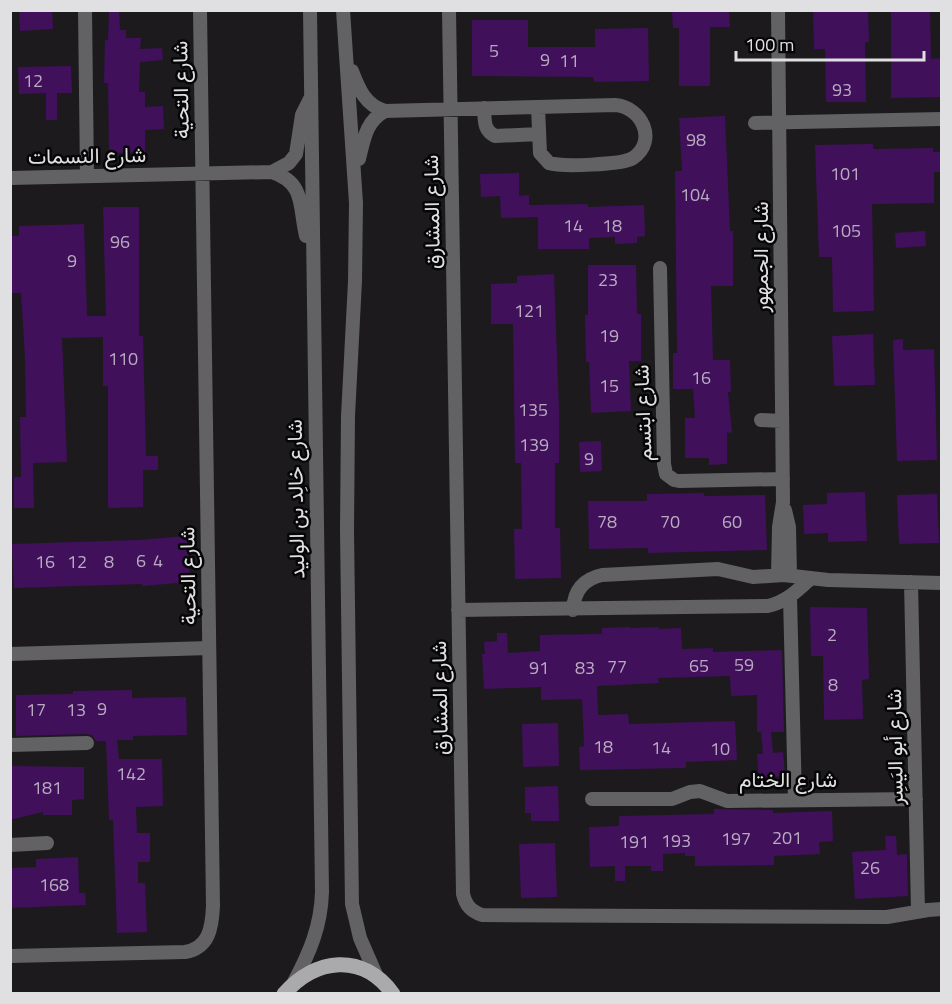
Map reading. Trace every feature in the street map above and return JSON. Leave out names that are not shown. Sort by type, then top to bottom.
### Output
[{"type":"main road","points":[[289,988],[306,973],[335,964],[364,969],[389,987]]},
{"type":"street","points":[[85,10],[87,176]]},
{"type":"street","name":"شارع التحية","points":[[10,956],[185,952],[198,948],[204,943],[211,926],[213,906],[200,10]]},
{"type":"street","name":"شارع خالِد بن الوليد","points":[[289,988],[315,940],[322,892],[310,10]]},
{"type":"street","points":[[343,10],[356,178],[356,253],[348,416],[346,530],[352,894],[354,920],[360,938],[389,987]]},
{"type":"street","name":"شارع المشارق","points":[[449,10],[463,894],[465,902],[475,913],[482,915],[887,917],[942,909]]},
{"type":"street","name":"شارع الجمهور","points":[[778,10],[783,479],[783,502],[779,527],[784,575]]},
{"type":"street","points":[[346,59],[364,97],[385,111],[484,108],[622,105],[635,111],[645,129],[641,150],[631,160],[625,162],[553,165],[542,157],[539,148],[538,107]]},
{"type":"street","points":[[272,172],[289,163],[296,154],[302,115],[312,96]]},
{"type":"street","points":[[484,108],[485,125],[491,134],[539,134]]},
{"type":"street","points":[[356,178],[368,126],[372,120],[385,111]]},
{"type":"street","points":[[755,123],[942,119]]},
{"type":"street","points":[[272,172],[290,181],[299,194],[305,231],[313,252]]},
{"type":"street","name":"شارع النسمات","points":[[10,178],[272,172]]},
{"type":"street","name":"شارع ابتسم","points":[[660,268],[666,474],[679,481],[783,479]]},
{"type":"street","points":[[761,420],[782,421]]},
{"type":"street","points":[[573,610],[573,599],[581,585],[593,577],[602,575],[718,569],[753,577],[784,575],[810,579],[942,583]]},
{"type":"street","points":[[458,610],[768,606],[783,602],[810,579]]},
{"type":"street","name":"شارع أبو اليَسِر","points":[[911,582],[918,911]]},
{"type":"street","points":[[790,597],[795,800]]},
{"type":"street","points":[[10,654],[209,648]]},
{"type":"street","points":[[10,745],[87,743]]},
{"type":"street","name":"شارع الختام","points":[[592,799],[672,799],[700,790],[723,800],[916,800]]},
{"type":"street","points":[[10,844],[47,843]]},
{"type":"building","points":[[19,10],[52,10],[53,29],[20,31]]},
{"type":"building","points":[[109,10],[119,10],[120,30],[126,30],[126,38],[141,38],[140,49],[162,48],[163,60],[140,62],[139,92],[145,92],[145,107],[163,106],[164,129],[145,130],[145,152],[109,153],[108,83],[104,83],[105,40],[108,40]]},
{"type":"building","points":[[672,10],[729,10],[730,27],[710,27],[710,86],[679,86],[679,28],[673,28]]},
{"type":"building","points":[[813,10],[868,10],[869,42],[865,42],[866,102],[826,102],[825,49],[814,49]]},
{"type":"building","points":[[891,10],[930,10],[931,59],[942,58],[942,97],[891,98]]},
{"type":"building","points":[[472,20],[528,20],[528,47],[595,47],[595,29],[648,28],[649,81],[594,82],[593,77],[472,76]]},
{"type":"building","points":[[71,66],[72,93],[57,93],[57,120],[46,120],[46,93],[19,94],[18,67]]},
{"type":"building","points":[[725,116],[730,231],[733,231],[733,286],[711,286],[713,360],[730,360],[731,392],[728,392],[732,432],[727,433],[727,464],[709,465],[709,458],[685,458],[685,418],[695,418],[693,389],[673,389],[673,353],[677,353],[675,171],[682,171],[679,118]]},
{"type":"building","points":[[873,144],[873,149],[933,148],[933,152],[942,152],[942,172],[934,172],[934,203],[872,204],[874,311],[833,312],[832,257],[819,257],[815,145]]},
{"type":"building","points":[[519,173],[519,196],[529,195],[529,205],[588,204],[588,207],[644,205],[645,236],[637,237],[637,243],[615,244],[615,237],[589,238],[589,249],[538,249],[538,217],[501,218],[500,196],[481,197],[480,174]]},
{"type":"building","points":[[103,207],[139,207],[139,336],[143,336],[146,456],[158,456],[158,470],[143,470],[143,507],[108,508],[108,386],[103,386],[103,337],[62,338],[67,462],[33,463],[34,508],[14,508],[14,477],[21,477],[20,417],[26,417],[21,293],[10,293],[10,236],[19,236],[19,226],[84,224],[87,316],[106,316]]},
{"type":"building","points":[[925,231],[926,246],[896,248],[895,233]]},
{"type":"building","points":[[588,265],[636,265],[637,314],[641,314],[641,361],[629,361],[631,411],[591,413],[589,362],[586,362],[585,315],[588,315]]},
{"type":"building","points":[[554,274],[559,411],[559,463],[555,463],[555,528],[560,528],[561,578],[515,579],[514,529],[522,529],[521,463],[515,463],[513,324],[491,324],[491,284],[517,283],[517,276]]},
{"type":"building","points":[[873,334],[875,385],[834,386],[832,336]]},
{"type":"building","points":[[903,339],[903,350],[934,349],[937,460],[897,461],[893,340]]},
{"type":"building","points":[[601,441],[602,471],[580,472],[579,442]]},
{"type":"building","points":[[865,492],[867,541],[828,542],[828,533],[804,534],[803,505],[827,504],[827,493]]},
{"type":"building","points":[[704,493],[704,496],[765,495],[767,550],[648,553],[648,548],[589,549],[588,501],[647,501],[647,494]]},
{"type":"building","points":[[937,494],[939,543],[899,544],[897,495]]},
{"type":"building","points":[[187,536],[190,582],[142,586],[142,584],[14,588],[12,544]]},
{"type":"building","points":[[810,607],[867,608],[869,679],[862,680],[863,719],[824,720],[823,656],[811,656]]},
{"type":"building","points":[[602,628],[681,628],[682,649],[713,648],[713,652],[782,650],[784,732],[771,732],[773,753],[783,752],[785,776],[759,778],[757,754],[763,754],[761,732],[757,732],[757,695],[731,696],[730,676],[658,678],[659,683],[597,686],[598,715],[628,714],[629,724],[735,721],[737,760],[686,762],[686,768],[580,770],[579,747],[584,746],[582,699],[541,700],[541,687],[484,689],[482,654],[485,654],[484,642],[497,641],[497,633],[507,633],[508,653],[540,651],[540,635],[602,634]]},
{"type":"building","points":[[132,690],[132,698],[186,697],[187,735],[133,736],[133,740],[117,740],[119,759],[162,759],[163,806],[136,807],[137,833],[150,833],[150,862],[138,862],[138,883],[145,883],[147,932],[117,933],[113,820],[109,820],[106,741],[96,741],[92,735],[87,734],[16,736],[16,695]]},
{"type":"building","points":[[558,723],[559,766],[523,767],[522,724]]},
{"type":"building","points":[[10,766],[84,767],[84,799],[72,800],[72,815],[43,815],[43,812],[10,820]]},
{"type":"building","points":[[558,786],[559,821],[531,821],[531,813],[525,813],[525,787]]},
{"type":"building","points":[[714,809],[773,810],[773,813],[832,811],[833,841],[819,842],[820,854],[774,856],[774,865],[695,866],[695,856],[685,856],[685,853],[663,854],[663,871],[651,871],[651,866],[625,866],[625,881],[615,881],[615,866],[590,867],[589,827],[619,826],[619,816],[714,814]]},
{"type":"building","points":[[885,836],[896,836],[897,855],[907,854],[908,896],[855,899],[852,852],[886,850]]},
{"type":"building","points":[[555,843],[557,897],[521,898],[519,844]]},
{"type":"building","points":[[78,857],[79,893],[85,893],[86,905],[10,908],[10,868],[36,867],[36,859]]}]
